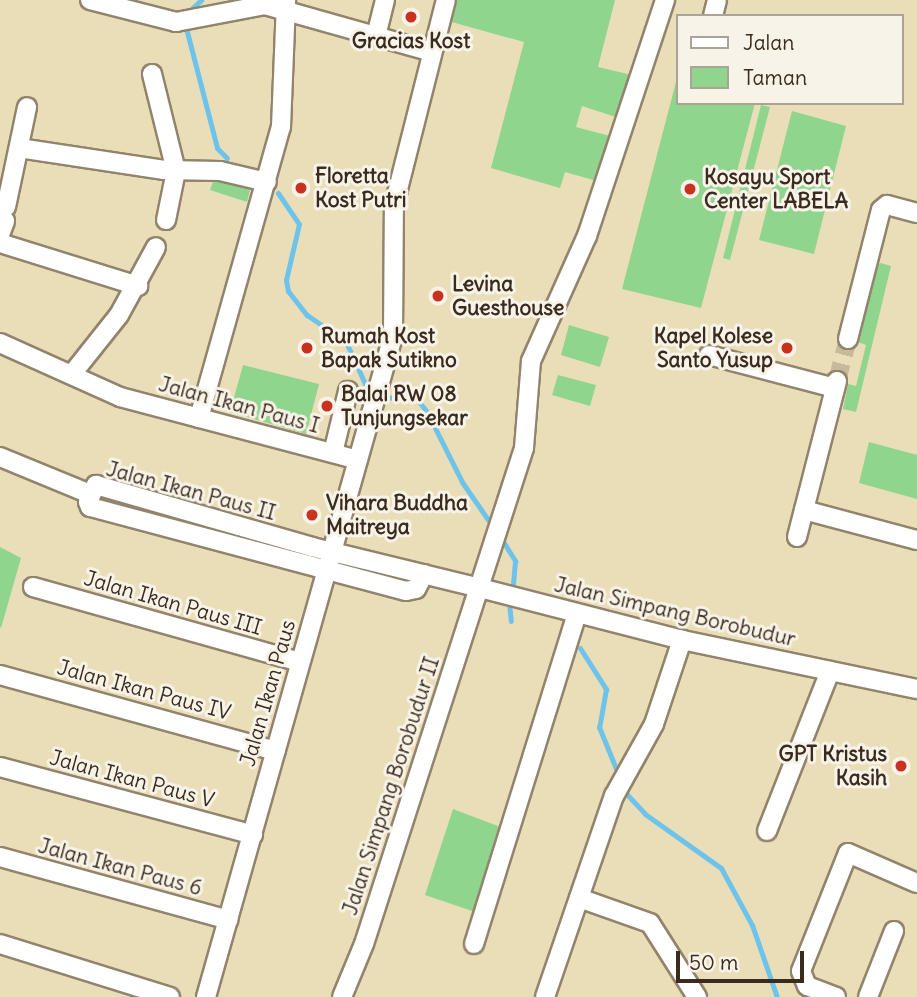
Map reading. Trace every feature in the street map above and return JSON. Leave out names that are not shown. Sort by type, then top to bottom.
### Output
[{"type":"street","points":[[90,0],[184,21],[258,6],[286,5],[432,52]]},
{"type":"street","points":[[376,36],[385,0]]},
{"type":"street","name":"Jalan Ikan Paus","points":[[206,997],[377,397],[395,318],[394,205],[446,0]]},
{"type":"street","name":"Jalan Simpang Borobudur II","points":[[342,997],[364,944],[523,448],[531,361],[587,236],[665,0]]},
{"type":"street","points":[[199,418],[281,127],[286,5]]},
{"type":"street","points":[[152,75],[176,170],[166,220]]},
{"type":"street","points":[[4,221],[27,107]]},
{"type":"street","points":[[19,148],[176,170],[220,171],[267,182]]},
{"type":"street","points":[[848,339],[881,210],[887,205],[917,213]]},
{"type":"street","points":[[0,243],[138,286]]},
{"type":"street","points":[[72,374],[138,286],[156,247]]},
{"type":"street","name":"Jalan Ikan Paus I","points":[[0,343],[109,392],[358,460]]},
{"type":"street","points":[[709,355],[836,384],[797,537]]},
{"type":"street","points":[[333,453],[348,391]]},
{"type":"street","points":[[0,457],[90,494]]},
{"type":"street","name":"Jalan Ikan Paus II","points":[[327,569],[90,507],[90,494],[96,485],[333,551]]},
{"type":"street","points":[[804,510],[917,540]]},
{"type":"street","name":"Jalan Simpang Borobudur","points":[[333,551],[682,640],[917,689]]},
{"type":"street","points":[[327,569],[410,592],[424,575]]},
{"type":"street","name":"Jalan Ikan Paus III","points":[[33,587],[300,662]]},
{"type":"street","points":[[474,944],[577,614]]},
{"type":"street","points":[[545,997],[614,796],[654,724],[682,640]]},
{"type":"street","points":[[767,831],[830,671]]},
{"type":"street","name":"Jalan Ikan Paus IV","points":[[0,675],[275,751]]},
{"type":"street","name":"Jalan Ikan Paus V","points":[[0,766],[253,835]]},
{"type":"street","points":[[836,997],[803,981],[804,963],[848,853],[917,883]]},
{"type":"street","name":"Jalan Ikan Paus 6","points":[[0,857],[228,920]]},
{"type":"street","points":[[579,898],[650,923],[695,996]]},
{"type":"street","points":[[868,997],[894,931]]},
{"type":"street","points":[[0,944],[170,997]]},
{"type":"green space","points":[[453,0],[615,0],[598,67],[636,76],[622,119],[582,106],[576,127],[610,136],[597,181],[565,172],[560,188],[491,168],[524,42],[448,21]]},
{"type":"green space","name":"Kosayu Sport Center LABELA","points":[[676,82],[676,105],[754,105],[701,308],[622,289]]},
{"type":"green space","points":[[761,105],[770,107],[730,260],[723,258]]},
{"type":"green space","points":[[792,111],[846,126],[814,254],[759,240]]},
{"type":"green space","points":[[215,176],[246,186],[250,190],[247,202],[210,190]]},
{"type":"green space","points":[[881,263],[891,266],[856,412],[843,409],[848,384],[856,386],[866,345],[858,342],[876,265]]},
{"type":"green space","points":[[569,325],[609,337],[600,367],[561,355]]},
{"type":"green space","points":[[243,365],[319,384],[306,434],[230,412]]},
{"type":"green space","points":[[558,375],[596,385],[590,406],[552,395]]},
{"type":"green space","points":[[869,442],[917,455],[917,499],[859,483]]},
{"type":"green space","points":[[98,496],[315,556],[317,560],[97,500]]},
{"type":"green space","points":[[0,547],[21,558],[1,628],[0,627]]},
{"type":"green space","points":[[453,809],[506,829],[478,913],[425,895]]},
{"type":"waterway","points":[[186,14],[201,0]]},
{"type":"waterway","points":[[185,24],[217,148],[227,158]]},
{"type":"waterway","points":[[278,193],[299,224],[286,280],[288,291],[307,315],[346,342],[370,395]]},
{"type":"waterway","points":[[380,398],[415,397],[427,412],[462,482],[493,527]]},
{"type":"waterway","points":[[499,535],[515,561],[513,585]]},
{"type":"waterway","points":[[509,603],[511,621]]},
{"type":"waterway","points":[[580,648],[606,689],[599,727],[619,776]]},
{"type":"waterway","points":[[622,789],[645,814],[721,868],[752,925],[777,997]]},
{"type":"tunnel","points":[[837,381],[848,339]]},
{"type":"place","name":"Gracias Kost","points":[[411,17]]},
{"type":"place","name":"Floretta Kost Putri","points":[[301,188]]},
{"type":"place","name":"Kosayu Sport Center LABELA","points":[[690,189]]},
{"type":"place","name":"Levina Guesthouse","points":[[438,296]]},
{"type":"place","name":"Rumah Kost Bapak Sutikno","points":[[307,348]]},
{"type":"place","name":"Kapel Kolese Santo Yusup","points":[[787,348]]},
{"type":"place","name":"Balai RW 08 Tunjungsekar","points":[[327,406]]},
{"type":"place","name":"Vihara Buddha Maitreya","points":[[312,515]]},
{"type":"place","name":"GPT Kristus Kasih","points":[[901,766]]}]
